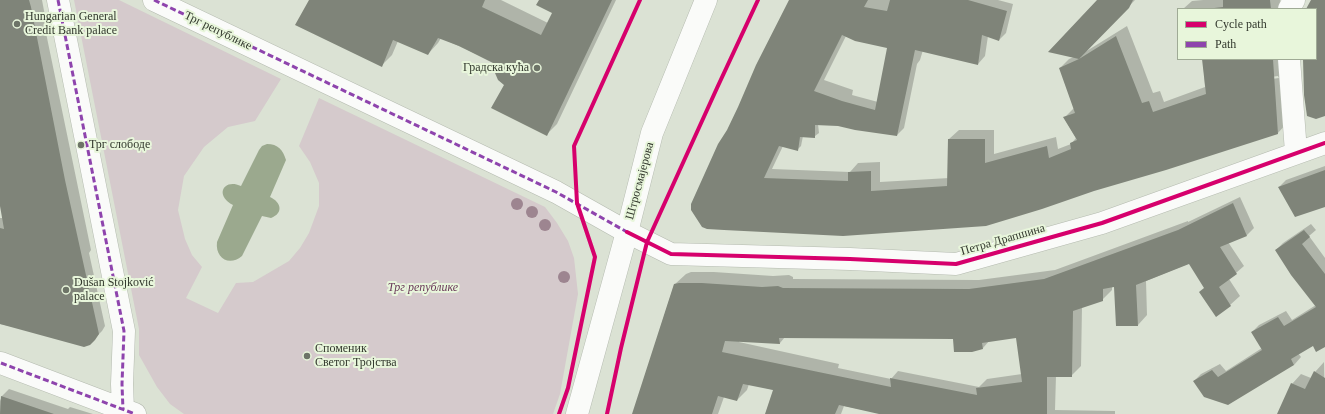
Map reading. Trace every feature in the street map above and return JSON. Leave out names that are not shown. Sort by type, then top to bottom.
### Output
[{"type":"street","points":[[58,0],[124,331],[122,384],[129,412]]},
{"type":"street","name":"Трг републике","points":[[154,0],[556,192],[627,232]]},
{"type":"street","name":"Штросмајерова","points":[[577,414],[627,232],[652,133],[706,0]]},
{"type":"street","points":[[1289,60],[1296,152]]},
{"type":"street","name":"Петра Драпшина","points":[[627,232],[672,254],[956,264],[1102,223],[1296,152],[1325,143]]},
{"type":"street","points":[[1,363],[129,412]]},
{"type":"green space","name":"Трг републике","points":[[74,0],[119,0],[281,79],[255,121],[228,127],[204,147],[184,176],[178,210],[185,239],[192,255],[202,267],[186,298],[218,313],[236,283],[253,282],[289,261],[300,248],[309,233],[319,206],[319,183],[310,162],[299,146],[319,98],[545,207],[557,223],[568,241],[574,258],[578,294],[560,394],[553,414],[184,414],[170,404],[157,387],[139,355],[139,329]]},
{"type":"shaded area","points":[[267,144],[280,148],[286,160],[270,197],[277,202],[280,208],[278,213],[271,218],[262,216],[242,256],[232,261],[228,261],[221,256],[217,248],[217,242],[233,205],[224,197],[224,189],[230,184],[241,186],[259,150],[262,146]]},
{"type":"building","points":[[0,0],[29,0],[31,7],[65,180],[99,334],[90,345],[84,347],[0,324],[0,228],[4,229],[0,206]]},
{"type":"building","name":"Градска кућа","points":[[309,0],[485,0],[482,7],[541,35],[552,13],[536,5],[539,0],[612,0],[547,136],[491,108],[504,85],[498,80],[495,73],[495,64],[459,46],[438,38],[428,55],[393,40],[382,67],[295,25]]},
{"type":"building","points":[[789,0],[868,0],[864,7],[887,11],[890,0],[968,0],[1007,11],[999,41],[982,35],[978,65],[915,50],[897,136],[838,126],[815,125],[815,138],[800,137],[798,151],[779,146],[764,178],[848,181],[848,172],[871,171],[871,191],[947,186],[948,139],[985,139],[985,163],[1047,146],[1049,158],[1071,149],[1070,143],[1077,140],[1063,117],[1075,113],[1059,68],[1079,59],[1116,36],[1142,103],[1149,101],[1153,112],[1206,94],[1202,60],[1273,60],[1278,134],[986,226],[843,236],[707,229],[702,227],[691,210],[691,204],[718,144],[727,130],[756,65]],"holes":[[[842,35],[855,41],[887,48],[875,110],[842,101],[814,91]]]},
{"type":"building","points":[[1097,0],[1133,0],[1129,8],[1079,59],[1048,52]]},
{"type":"building","points":[[1223,0],[1270,0],[1271,8],[1214,8],[1223,7]]},
{"type":"building","points":[[1311,0],[1325,0],[1325,116],[1316,119],[1307,116],[1304,95],[1303,60],[1317,60],[1317,8],[1307,8]]},
{"type":"building","points":[[1325,170],[1325,207],[1295,217],[1278,187]]},
{"type":"building","points":[[1233,203],[1247,236],[1220,247],[1237,274],[1219,287],[1231,306],[1216,317],[1199,292],[1204,288],[1189,264],[1136,285],[1138,326],[1116,326],[1114,287],[1103,289],[1103,301],[1073,311],[1072,377],[1047,377],[1047,414],[879,414],[839,405],[835,414],[765,414],[773,390],[743,384],[737,401],[718,396],[712,414],[632,414],[674,284],[702,283],[762,287],[778,286],[783,288],[969,289],[1044,279],[1178,230]],"holes":[[[779,338],[953,339],[954,352],[972,352],[983,349],[982,343],[1016,338],[1022,382],[976,388],[977,395],[890,378],[891,387],[722,352],[725,341],[780,344]]]},
{"type":"building","points":[[1304,230],[1310,237],[1302,244],[1325,274],[1325,347],[1316,352],[1313,346],[1291,359],[1294,365],[1228,405],[1204,397],[1193,381],[1212,370],[1218,377],[1262,350],[1251,332],[1278,317],[1284,326],[1316,307],[1291,275],[1275,250]]},
{"type":"building","points":[[1314,371],[1325,378],[1325,414],[1277,414],[1291,383],[1305,389]]},
{"type":"building","points":[[1,396],[54,414],[0,414]]},
{"type":"marked path","points":[[58,0],[124,331],[122,384],[123,410]]},
{"type":"marked path","points":[[154,0],[556,192],[627,232]]},
{"type":"marked path","points":[[1,363],[135,414]]},
{"type":"cycle path","points":[[559,414],[568,388],[595,257],[577,203],[574,146],[640,0]]},
{"type":"cycle path","points":[[607,414],[621,348],[647,242],[758,0]]},
{"type":"cycle path","points":[[627,232],[671,254],[850,259],[956,264],[1102,223],[1325,143]]},
{"type":"place","name":"Hungarian General Credit Bank palace","points":[[17,24]]},
{"type":"place","name":"Градска кућа","points":[[537,68]]},
{"type":"place","name":"Трг слободе","points":[[81,145]]},
{"type":"place","name":"Dušan Stojković palace","points":[[66,290]]},
{"type":"place","name":"Споменик Светог Тројства","points":[[307,356]]}]
